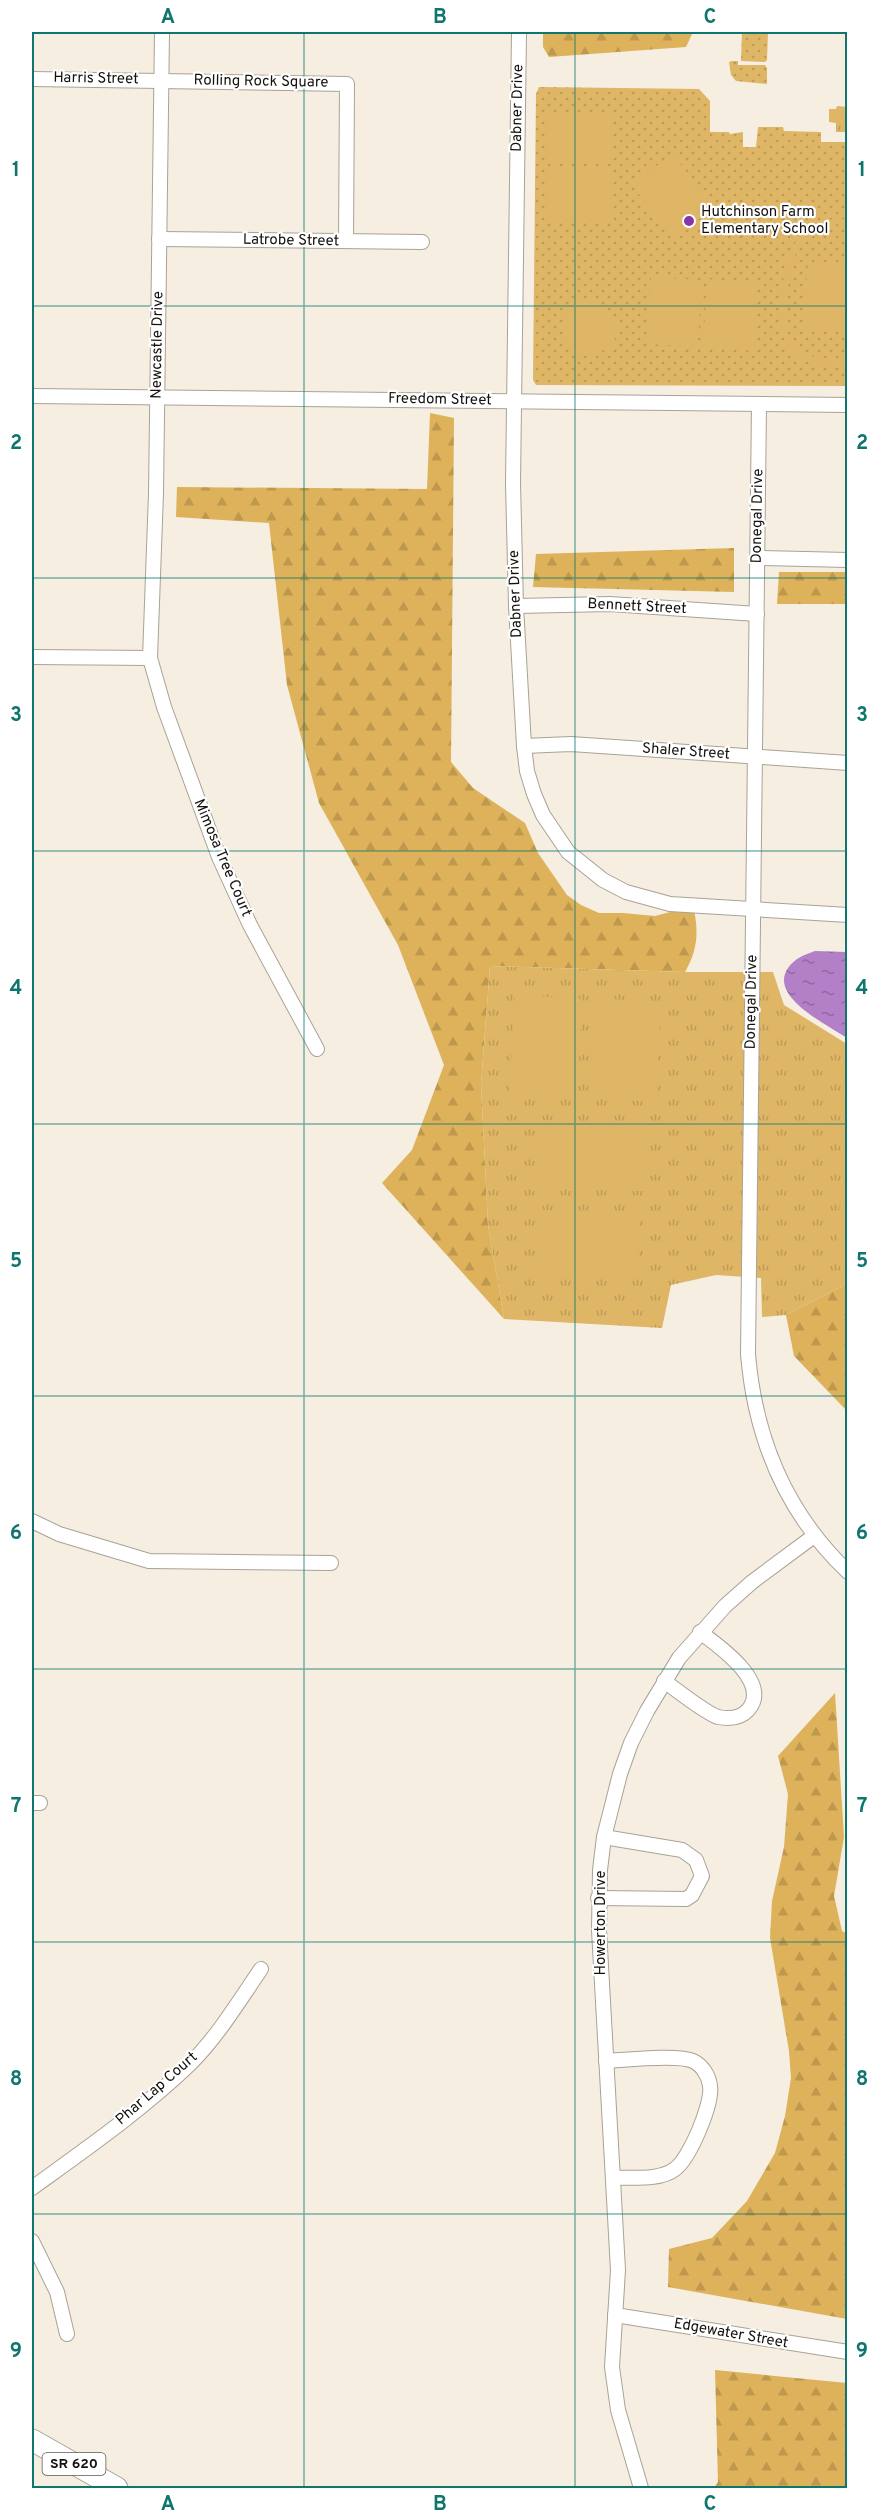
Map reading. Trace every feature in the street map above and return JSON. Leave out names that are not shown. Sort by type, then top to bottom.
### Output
[{"type":"main road","name":"SR 620","points":[[32,2440],[117,2488]]},
{"type":"street","name":"Newcastle Drive","points":[[150,658],[158,397],[162,32]]},
{"type":"street","name":"Dabner Drive","points":[[519,32],[514,401],[516,606],[527,771],[543,815],[568,852],[594,873],[626,892],[647,899],[670,904],[848,915]]},
{"type":"street","name":"Harris Street","points":[[32,79],[161,80]]},
{"type":"street","name":"Rolling Rock Square","points":[[161,80],[347,84],[346,241]]},
{"type":"street","name":"Latrobe Street","points":[[159,240],[422,242]]},
{"type":"street","name":"Freedom Street","points":[[32,396],[848,405]]},
{"type":"street","name":"Donegal Drive","points":[[759,404],[748,1342],[751,1389],[769,1455],[787,1494],[814,1536],[848,1572]]},
{"type":"street","points":[[758,558],[848,560]]},
{"type":"street","name":"Bennett Street","points":[[516,606],[610,604],[757,614]]},
{"type":"street","points":[[32,657],[150,658]]},
{"type":"street","name":"Mimosa Tree Court","points":[[150,658],[164,707],[219,857],[250,925],[317,1048]]},
{"type":"street","name":"Shaler Street","points":[[524,746],[571,744],[848,763]]},
{"type":"street","points":[[32,1521],[59,1534],[149,1560],[331,1563]]},
{"type":"street","name":"Howerton Drive","points":[[641,2488],[618,2410],[612,2367],[618,2270],[598,1898],[604,1837],[620,1774],[631,1743],[664,1681],[700,1632],[752,1582],[814,1536]]},
{"type":"street","points":[[664,1681],[717,1716],[735,1717],[747,1711],[754,1696],[754,1687],[748,1674],[700,1632]]},
{"type":"street","points":[[598,1898],[686,1899],[696,1890],[702,1876],[696,1860],[682,1850],[604,1837]]},
{"type":"street","name":"Phar Lap Court","points":[[32,2188],[139,2108],[191,2063],[218,2032],[261,1969]]},
{"type":"street","points":[[606,2061],[684,2058],[694,2061],[701,2067],[710,2086],[710,2097],[694,2142],[684,2160],[676,2168],[657,2176],[613,2178]]},
{"type":"street","points":[[32,2241],[57,2292],[67,2334]]},
{"type":"street","name":"Edgewater Street","points":[[615,2315],[848,2352]]},
{"type":"green space","points":[[543,32],[693,32],[686,47],[549,57],[543,47]]},
{"type":"green space","points":[[742,32],[768,32],[765,62],[741,61]]},
{"type":"green space","points":[[738,61],[738,65],[765,65],[767,84],[736,81],[731,75],[729,62]]},
{"type":"green space","name":"Hutchinson Farm Elementary School","points":[[539,87],[699,89],[710,101],[710,132],[729,132],[730,134],[743,132],[743,147],[756,147],[758,127],[783,127],[784,131],[821,132],[821,142],[847,142],[847,386],[536,385],[533,380],[536,94]]},
{"type":"green space","points":[[837,106],[847,107],[847,132],[836,132],[836,123],[829,122],[829,109],[836,109]]},
{"type":"green space","points":[[547,113],[612,113],[614,164],[546,163]]},
{"type":"green space","points":[[673,154],[714,208],[672,238],[631,184]]},
{"type":"green space","points":[[547,169],[613,169],[614,220],[547,220]]},
{"type":"green space","points":[[833,219],[847,219],[847,224],[826,226],[811,233],[800,245],[790,276],[786,331],[792,341],[798,349],[811,356],[847,359],[847,364],[815,364],[794,354],[786,344],[782,332],[781,303],[785,263],[792,247],[803,234],[816,224]]},
{"type":"green space","points":[[808,262],[847,264],[847,331],[803,329]]},
{"type":"green space","points":[[651,277],[701,280],[698,347],[647,344]]},
{"type":"green space","points":[[707,279],[758,283],[754,351],[703,348]]},
{"type":"green space","points":[[580,299],[600,304],[613,316],[617,331],[609,350],[579,352],[563,344],[566,307]]},
{"type":"green space","points":[[430,413],[454,418],[451,762],[473,788],[525,823],[538,853],[567,895],[581,905],[599,913],[655,916],[693,906],[696,923],[695,948],[685,972],[490,966],[481,1084],[488,1225],[504,1319],[382,1183],[412,1150],[444,1065],[398,945],[319,803],[287,685],[269,523],[176,517],[177,487],[427,489]]},
{"type":"green space","points":[[734,548],[734,592],[533,587],[536,554]]},
{"type":"green space","points":[[779,572],[847,572],[847,604],[777,604]]},
{"type":"green space","points":[[490,966],[685,972],[773,972],[784,1005],[847,1044],[847,1284],[786,1315],[762,1317],[761,1278],[716,1275],[671,1285],[662,1328],[504,1319],[488,1225],[481,1084]]},
{"type":"green space","points":[[515,995],[582,999],[577,1099],[509,1095]]},
{"type":"green space","points":[[593,998],[661,1002],[656,1102],[588,1098]]},
{"type":"green space","points":[[541,1120],[644,1123],[642,1191],[539,1188]]},
{"type":"green space","points":[[839,1207],[847,1207],[847,1251],[838,1251]]},
{"type":"green space","points":[[539,1210],[639,1212],[638,1279],[537,1277]]},
{"type":"green space","points":[[847,1284],[847,1411],[794,1356],[786,1315]]},
{"type":"green space","points":[[835,1693],[844,1837],[834,1896],[842,1931],[848,1934],[847,2319],[668,2287],[669,2249],[712,2238],[747,2201],[775,2153],[785,2116],[791,2078],[789,2051],[770,1938],[772,1901],[784,1847],[788,1794],[778,1756]]},
{"type":"green space","points":[[715,2370],[847,2383],[847,2488],[714,2488],[718,2482]]},
{"type":"water","points":[[815,951],[847,952],[847,1038],[803,1009],[786,989],[784,979],[788,968],[797,959]]},
{"type":"place","name":"Hutchinson Farm Elementary School","points":[[689,221]]}]
